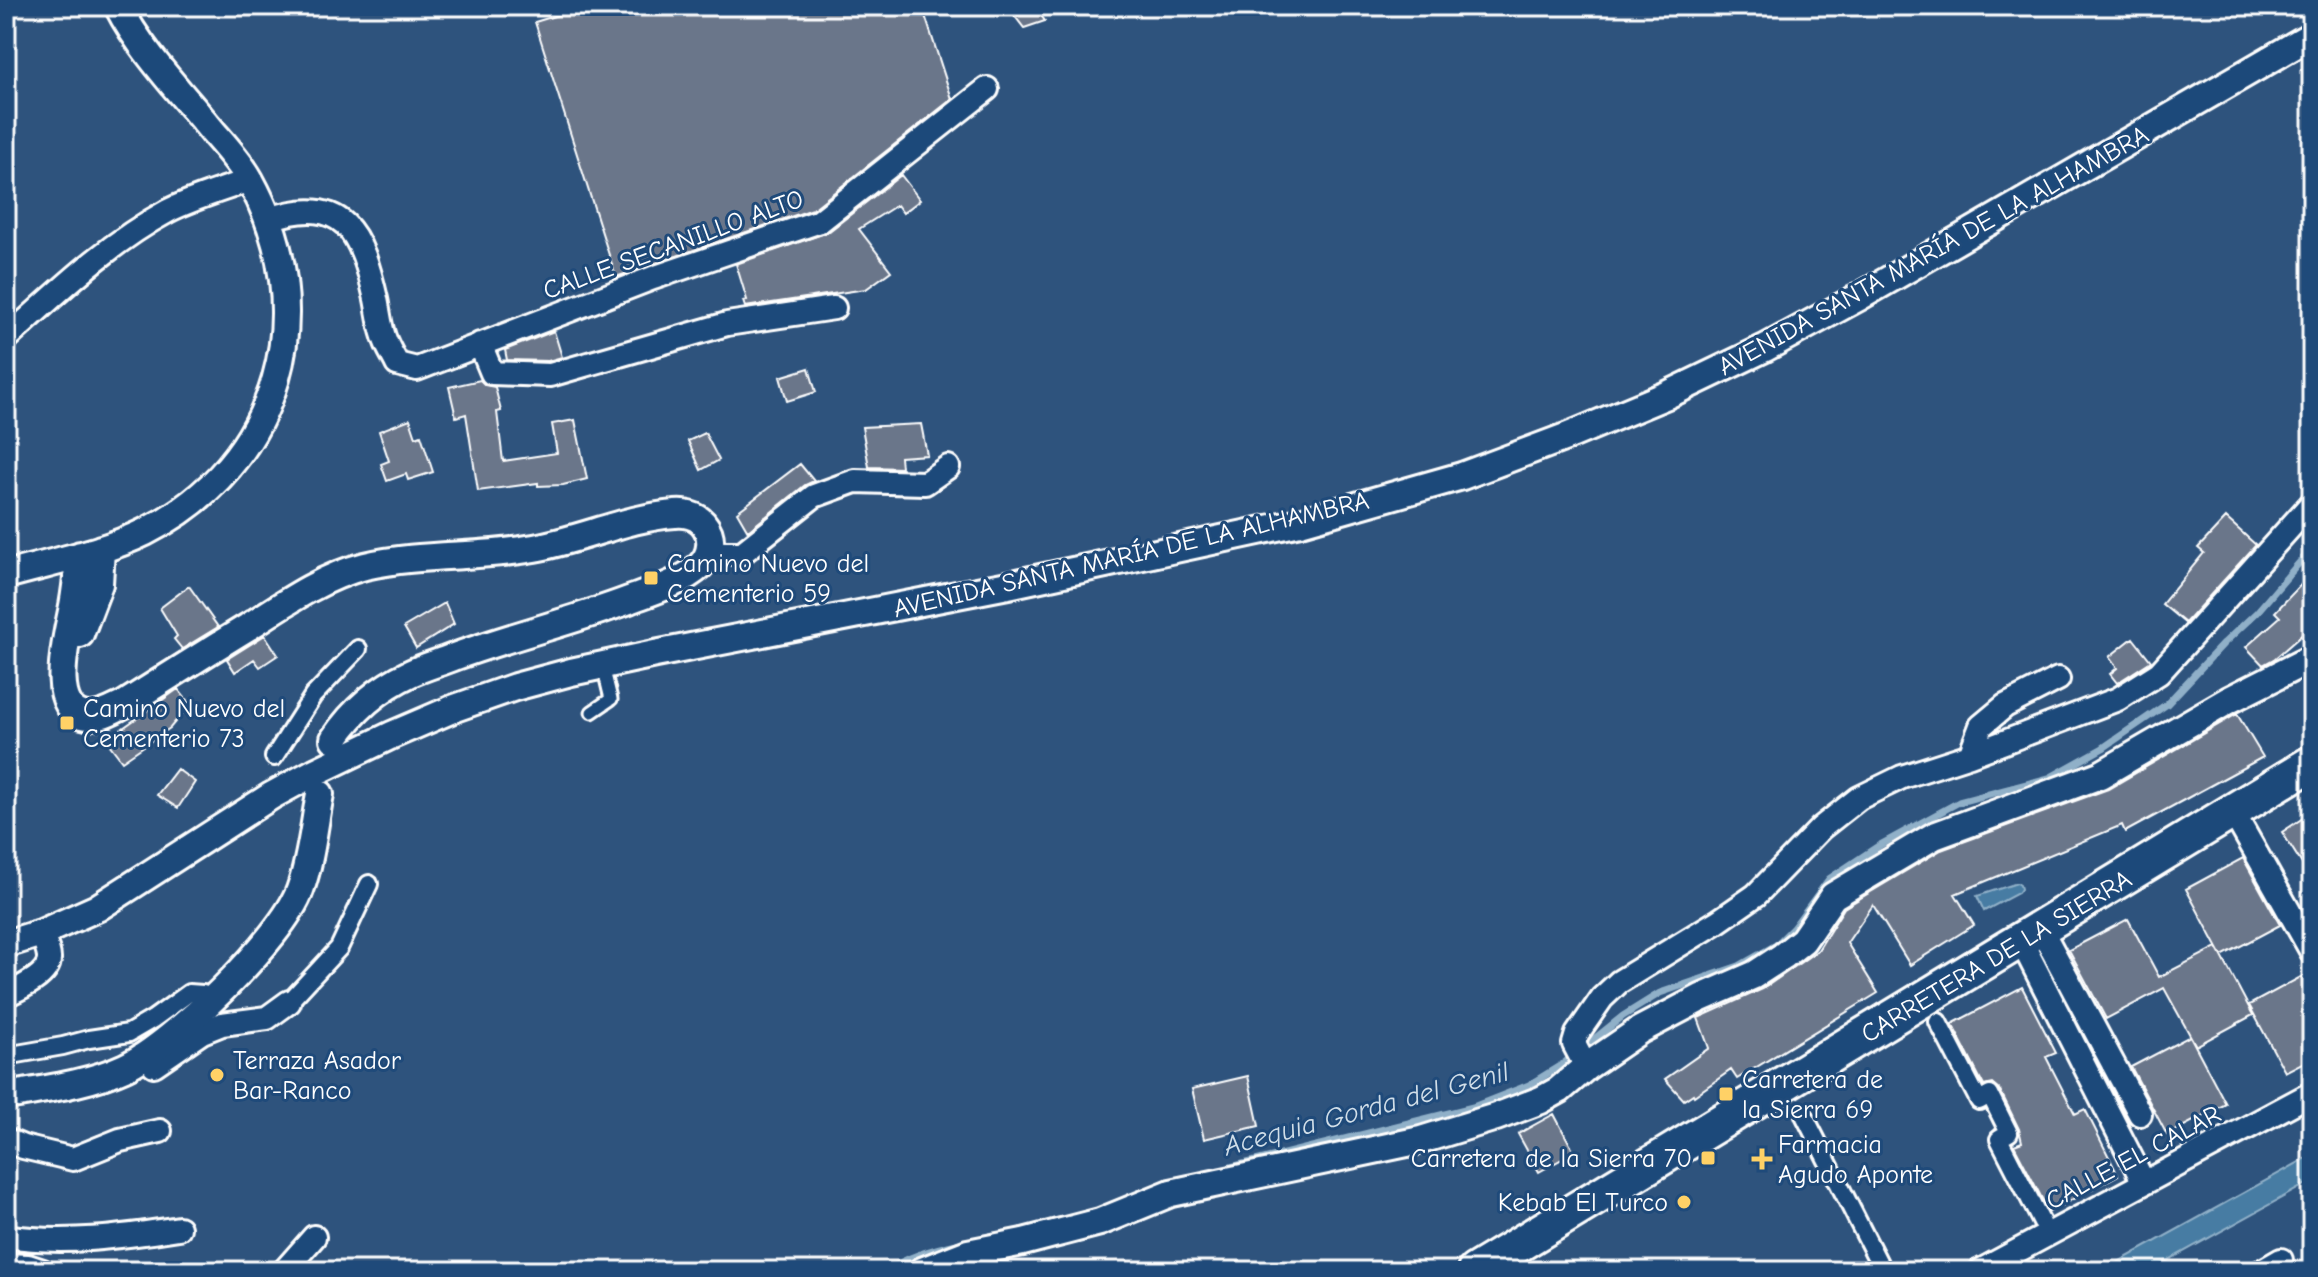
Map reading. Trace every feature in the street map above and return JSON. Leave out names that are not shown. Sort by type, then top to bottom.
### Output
[{"type":"main road","name":"CARRETERA DE LA SIERRA","points":[[1479,1270],[2312,763]]},
{"type":"street","points":[[6,575],[90,552],[144,532],[196,499],[219,477],[259,421],[272,393],[283,352],[286,294],[279,251],[269,219],[239,162],[160,67],[118,6]]},
{"type":"street","name":"AVENIDA SANTA MARÍA DE LA ALHAMBRA","points":[[6,944],[41,933],[97,908],[271,796],[354,753],[455,708],[515,687],[603,665],[1008,585],[1300,522],[1462,476],[1566,437],[1667,395],[1765,348],[1859,297],[2312,35]]},
{"type":"street","name":"CALLE SECANILLO ALTO","points":[[269,219],[315,209],[338,217],[354,233],[366,259],[385,340],[397,364],[417,369],[653,278],[820,221],[987,89]]},
{"type":"street","points":[[6,339],[126,237],[170,210],[249,180]]},
{"type":"street","points":[[480,344],[492,373],[550,375],[727,324],[834,308]]},
{"type":"street","points":[[710,553],[742,553],[814,496],[855,481],[925,483],[948,467]]},
{"type":"street","points":[[1580,1056],[1577,1034],[1602,998],[1619,982],[1756,895],[1821,828],[1859,798],[1902,777],[1970,755],[2118,699],[2159,673],[2312,503]]},
{"type":"street","points":[[90,552],[64,648],[63,696],[70,708],[90,716],[125,704],[310,587],[344,572],[391,561],[536,548],[677,513],[692,515],[703,523],[710,538],[710,553],[701,565],[659,589],[611,607],[496,641],[413,672],[365,702],[334,739]]},
{"type":"street","points":[[64,670],[99,584],[144,532]]},
{"type":"street","points":[[90,552],[99,584]]},
{"type":"street","points":[[38,566],[66,591],[73,606]]},
{"type":"street","points":[[274,757],[313,696],[358,649]]},
{"type":"street","points":[[922,1271],[968,1253],[1100,1222],[1171,1193],[1421,1140],[1496,1117],[1550,1095],[1580,1056],[1754,975],[1803,940],[1833,896],[1934,836],[2100,775],[2229,700],[2312,658]]},
{"type":"street","points":[[1970,755],[1981,726],[2005,706],[2058,679]]},
{"type":"street","points":[[6,1096],[61,1087],[101,1076],[147,1055],[210,999],[279,928],[291,909],[300,892],[320,794]]},
{"type":"street","points":[[2233,812],[2312,952]]},
{"type":"street","points":[[147,1055],[154,1065],[202,1032],[222,1024],[267,1018],[289,1002],[339,948],[369,884]]},
{"type":"street","points":[[6,995],[30,983],[47,967],[49,959],[41,933]]},
{"type":"street","points":[[2031,935],[2140,1114]]},
{"type":"street","points":[[2031,935],[2144,1183]]},
{"type":"street","points":[[6,1056],[129,1033],[189,993],[203,994],[210,999]]},
{"type":"street","points":[[1938,1022],[1979,1101],[1990,1095],[2009,1133],[1999,1139],[2042,1223]]},
{"type":"street","name":"CALLE EL CALAR","points":[[1980,1271],[2312,1093]]},
{"type":"street","points":[[1804,1115],[1883,1271]]},
{"type":"street","points":[[6,1140],[73,1159],[120,1140],[160,1131]]},
{"type":"street","points":[[6,1236],[38,1241],[124,1236],[179,1228]]},
{"type":"street","points":[[284,1271],[314,1237]]},
{"type":"street","points":[[6,1265],[28,1266],[43,1271]]},
{"type":"lane","points":[[592,712],[611,699],[603,665]]},
{"type":"water","points":[[2017,883],[2021,889],[2018,893],[1984,911],[1977,896]]},
{"type":"water","points":[[2312,1155],[2312,1181],[2149,1271],[2102,1271]]},
{"type":"building","points":[[587,6],[922,6],[952,99],[813,209],[616,277],[535,22]]},
{"type":"building","points":[[1007,6],[1034,6],[1045,21],[1024,28]]},
{"type":"building","points":[[901,175],[920,200],[903,213],[897,205],[859,229],[891,271],[866,289],[745,307],[743,301],[747,300],[736,264],[828,232]]},
{"type":"building","points":[[554,331],[562,357],[548,361],[507,360],[505,350]]},
{"type":"building","points":[[809,368],[816,392],[787,401],[780,377]]},
{"type":"building","points":[[480,380],[485,385],[495,387],[501,411],[497,412],[503,461],[557,453],[552,424],[575,420],[587,479],[563,485],[538,486],[538,483],[478,491],[466,414],[456,417],[449,387]]},
{"type":"building","points":[[410,419],[416,437],[421,435],[433,472],[408,480],[406,474],[387,481],[381,464],[389,461],[379,431]]},
{"type":"building","points":[[921,424],[927,455],[900,457],[901,468],[869,467],[862,427]]},
{"type":"building","points":[[705,433],[719,460],[701,470],[688,441]]},
{"type":"building","points":[[800,464],[814,481],[748,531],[737,512]]},
{"type":"building","points":[[2226,518],[2256,545],[2185,623],[2162,604],[2204,553],[2198,548]]},
{"type":"building","points":[[2312,573],[2312,626],[2263,665],[2246,647],[2280,617],[2275,612]]},
{"type":"building","points":[[189,586],[218,627],[182,649],[160,608]]},
{"type":"building","points":[[445,603],[454,624],[416,648],[404,627]]},
{"type":"building","points":[[265,635],[278,655],[260,667],[254,659],[235,672],[227,659]]},
{"type":"building","points":[[2133,638],[2151,661],[2117,683],[2110,674],[2117,668],[2109,657]]},
{"type":"building","points":[[178,689],[190,704],[170,728],[122,761],[106,740]]},
{"type":"building","points":[[2237,714],[2263,757],[2125,832],[2122,825],[1955,894],[1974,925],[1910,965],[1873,905],[1847,943],[1878,993],[1737,1079],[1731,1070],[1684,1100],[1665,1079],[1709,1048],[1698,1018],[1763,989],[1818,950],[1844,908],[1941,850],[2108,789]]},
{"type":"building","points":[[177,769],[195,782],[178,808],[157,795]]},
{"type":"building","points":[[2312,812],[2312,880],[2282,832]]},
{"type":"building","points":[[2243,858],[2280,925],[2222,956],[2186,889]]},
{"type":"building","points":[[2128,919],[2159,977],[2217,947],[2253,1015],[2196,1046],[2164,988],[2106,1019],[2069,950]]},
{"type":"building","points":[[2312,971],[2312,1058],[2285,1072],[2249,1005]]},
{"type":"building","points":[[2022,987],[2056,1053],[2046,1057],[2075,1114],[2085,1109],[2118,1175],[2049,1212],[2014,1145],[2022,1142],[2019,1129],[2000,1090],[1993,1084],[1984,1086],[1952,1024]]},
{"type":"building","points":[[2190,1036],[2226,1104],[2167,1135],[2131,1067]]},
{"type":"building","points":[[1248,1076],[1259,1126],[1204,1139],[1192,1089]]},
{"type":"building","points":[[1554,1114],[1574,1152],[1539,1172],[1518,1134]]},
{"type":"waterway","name":"Acequia Gorda del Genil","points":[[1231,1167],[1473,1107],[1529,1085],[1563,1064],[1623,1016],[1660,993],[1739,966],[1776,945],[1793,928],[1829,879],[1880,845],[1959,802],[2049,778],[2103,748],[2167,704],[2257,612],[2312,548]]},
{"type":"waterway","name":"Acequia Gorda del Genil","points":[[886,1271],[903,1261],[962,1243]]},
{"type":"place","name":"Camino Nuevo del Cementerio 59","points":[[651,578]]},
{"type":"place","name":"Camino Nuevo del Cementerio 73","points":[[67,723]]},
{"type":"place","name":"Terraza Asador Bar-Ranco","points":[[217,1075]]},
{"type":"place","name":"Carretera de la Sierra 69","points":[[1726,1094]]},
{"type":"place","name":"Carretera de la Sierra 70","points":[[1708,1158]]},
{"type":"place","name":"Farmacia Agudo Aponte","points":[[1762,1159]]},
{"type":"place","name":"Kebab El Turco","points":[[1684,1202]]}]
